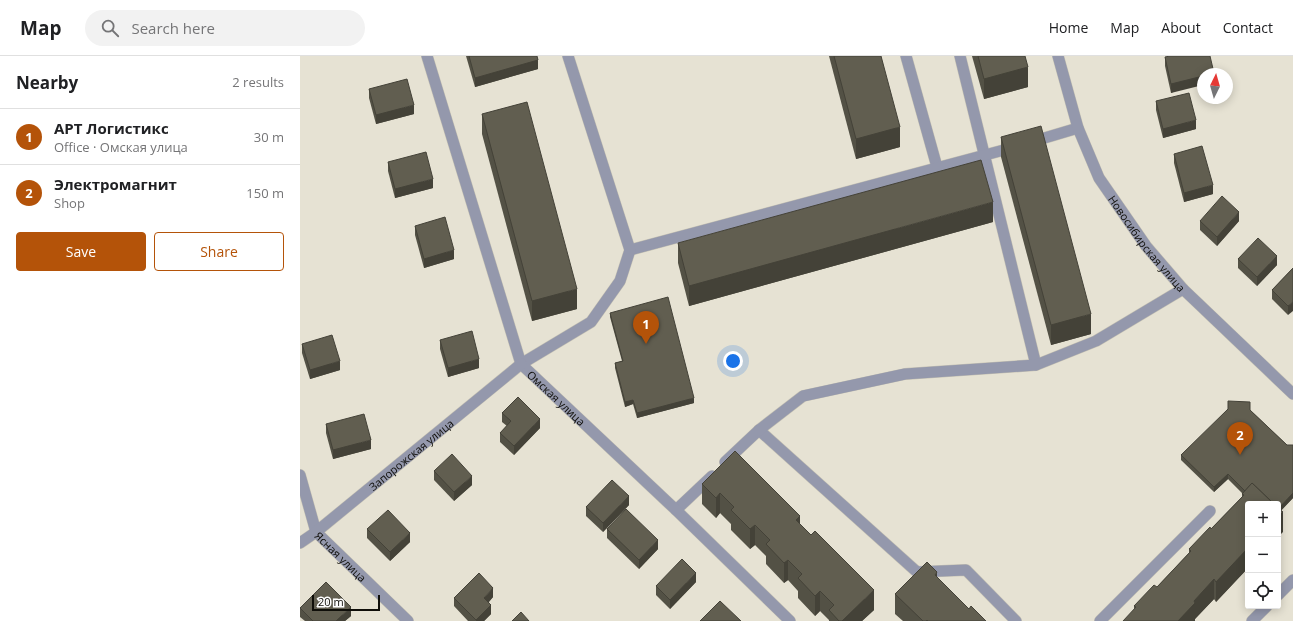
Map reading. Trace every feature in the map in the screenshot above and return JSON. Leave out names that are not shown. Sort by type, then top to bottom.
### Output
[{"type":"street","name":"Омская улица","points":[[427,56],[521,364],[676,510],[790,621]]},
{"type":"street","points":[[568,56],[630,250],[937,167],[985,156],[1078,128]]},
{"type":"street","points":[[906,56],[937,167]]},
{"type":"street","points":[[960,56],[1036,365]]},
{"type":"street","name":"Новосибирская улица","points":[[1058,56],[1078,128],[1099,178],[1146,246],[1183,289],[1293,394]]},
{"type":"street","name":"Запорожская улица","points":[[300,544],[521,364],[591,322],[620,281],[630,250]]},
{"type":"street","points":[[676,510],[759,430],[803,396],[905,374],[1036,365],[1096,341],[1183,289]]},
{"type":"street","points":[[759,430],[917,572],[966,570],[1016,621]]},
{"type":"street","name":"Ясная улица","points":[[300,475],[316,532],[408,621]]},
{"type":"street","points":[[1100,621],[1210,510]]},
{"type":"street","points":[[1281,592],[1293,580]]},
{"type":"street","points":[[1252,621],[1264,609]]},
{"type":"building","points":[[469,56],[537,56],[538,60],[475,78]]},
{"type":"building","points":[[834,56],[881,56],[900,127],[856,139]]},
{"type":"building","points":[[978,56],[1025,56],[1028,67],[984,79]]},
{"type":"building","points":[[1210,56],[1213,68],[1197,68],[1197,78],[1171,84],[1165,57]]},
{"type":"building","points":[[407,79],[414,105],[376,115],[369,89]]},
{"type":"building","points":[[1189,93],[1196,120],[1163,129],[1156,101]]},
{"type":"building","points":[[527,102],[577,289],[532,301],[482,114]]},
{"type":"building","points":[[1041,126],[1091,314],[1051,325],[1001,137]]},
{"type":"building","points":[[1202,146],[1213,185],[1184,193],[1174,154]]},
{"type":"building","points":[[426,152],[433,179],[395,189],[388,162]]},
{"type":"building","points":[[981,160],[993,202],[689,286],[678,243]]},
{"type":"building","points":[[1222,196],[1239,212],[1217,237],[1200,221]]},
{"type":"building","points":[[445,217],[454,250],[424,259],[415,226]]},
{"type":"building","points":[[1258,238],[1277,256],[1257,277],[1238,259]]},
{"type":"building","points":[[1293,268],[1293,302],[1288,306],[1272,290]]},
{"type":"building","points":[[668,297],[694,398],[637,413],[633,400],[625,402],[615,363],[623,361],[610,313]]},
{"type":"building","points":[[472,331],[479,359],[448,368],[440,340]]},
{"type":"building","points":[[332,335],[340,361],[310,370],[302,344]]},
{"type":"building","points":[[518,397],[540,419],[514,446],[500,433],[511,421],[502,413]]},
{"type":"building","points":[[1228,401],[1250,402],[1250,410],[1287,445],[1293,445],[1293,493],[1281,506],[1281,501],[1271,501],[1252,483],[1245,491],[1228,474],[1214,487],[1181,455],[1228,409]]},
{"type":"building","points":[[364,414],[371,440],[333,450],[326,424]]},
{"type":"building","points":[[735,451],[800,516],[796,520],[811,535],[815,531],[874,590],[842,621],[839,621],[829,610],[834,605],[820,591],[815,596],[798,578],[802,574],[788,560],[784,563],[766,544],[770,540],[755,525],[750,529],[731,510],[734,507],[720,493],[716,498],[702,484]]},
{"type":"building","points":[[452,454],[472,476],[454,492],[434,471]]},
{"type":"building","points":[[612,480],[629,496],[603,523],[586,507]]},
{"type":"building","points":[[1252,483],[1271,501],[1245,501],[1245,551],[1216,582],[1214,579],[1178,621],[1123,621],[1136,607],[1134,606],[1154,585],[1157,587],[1191,551],[1189,549],[1244,495],[1242,494]]},
{"type":"building","points":[[626,509],[658,540],[639,560],[607,529]]},
{"type":"building","points":[[388,510],[410,533],[390,552],[367,529]]},
{"type":"building","points":[[682,559],[696,573],[670,600],[656,586]]},
{"type":"building","points":[[927,562],[937,572],[935,575],[969,609],[971,606],[986,621],[923,621],[895,594]]},
{"type":"building","points":[[479,573],[493,588],[484,598],[491,605],[476,620],[454,598]]},
{"type":"building","points":[[326,582],[351,607],[336,621],[313,621],[300,608]]},
{"type":"building","points":[[720,601],[741,621],[700,621]]},
{"type":"building","points":[[521,612],[529,621],[512,621]]},
{"type":"place","name":"АРТ Логистикс","points":[[646,344]]},
{"type":"place","name":"Электромагнит","points":[[1240,455]]}]
